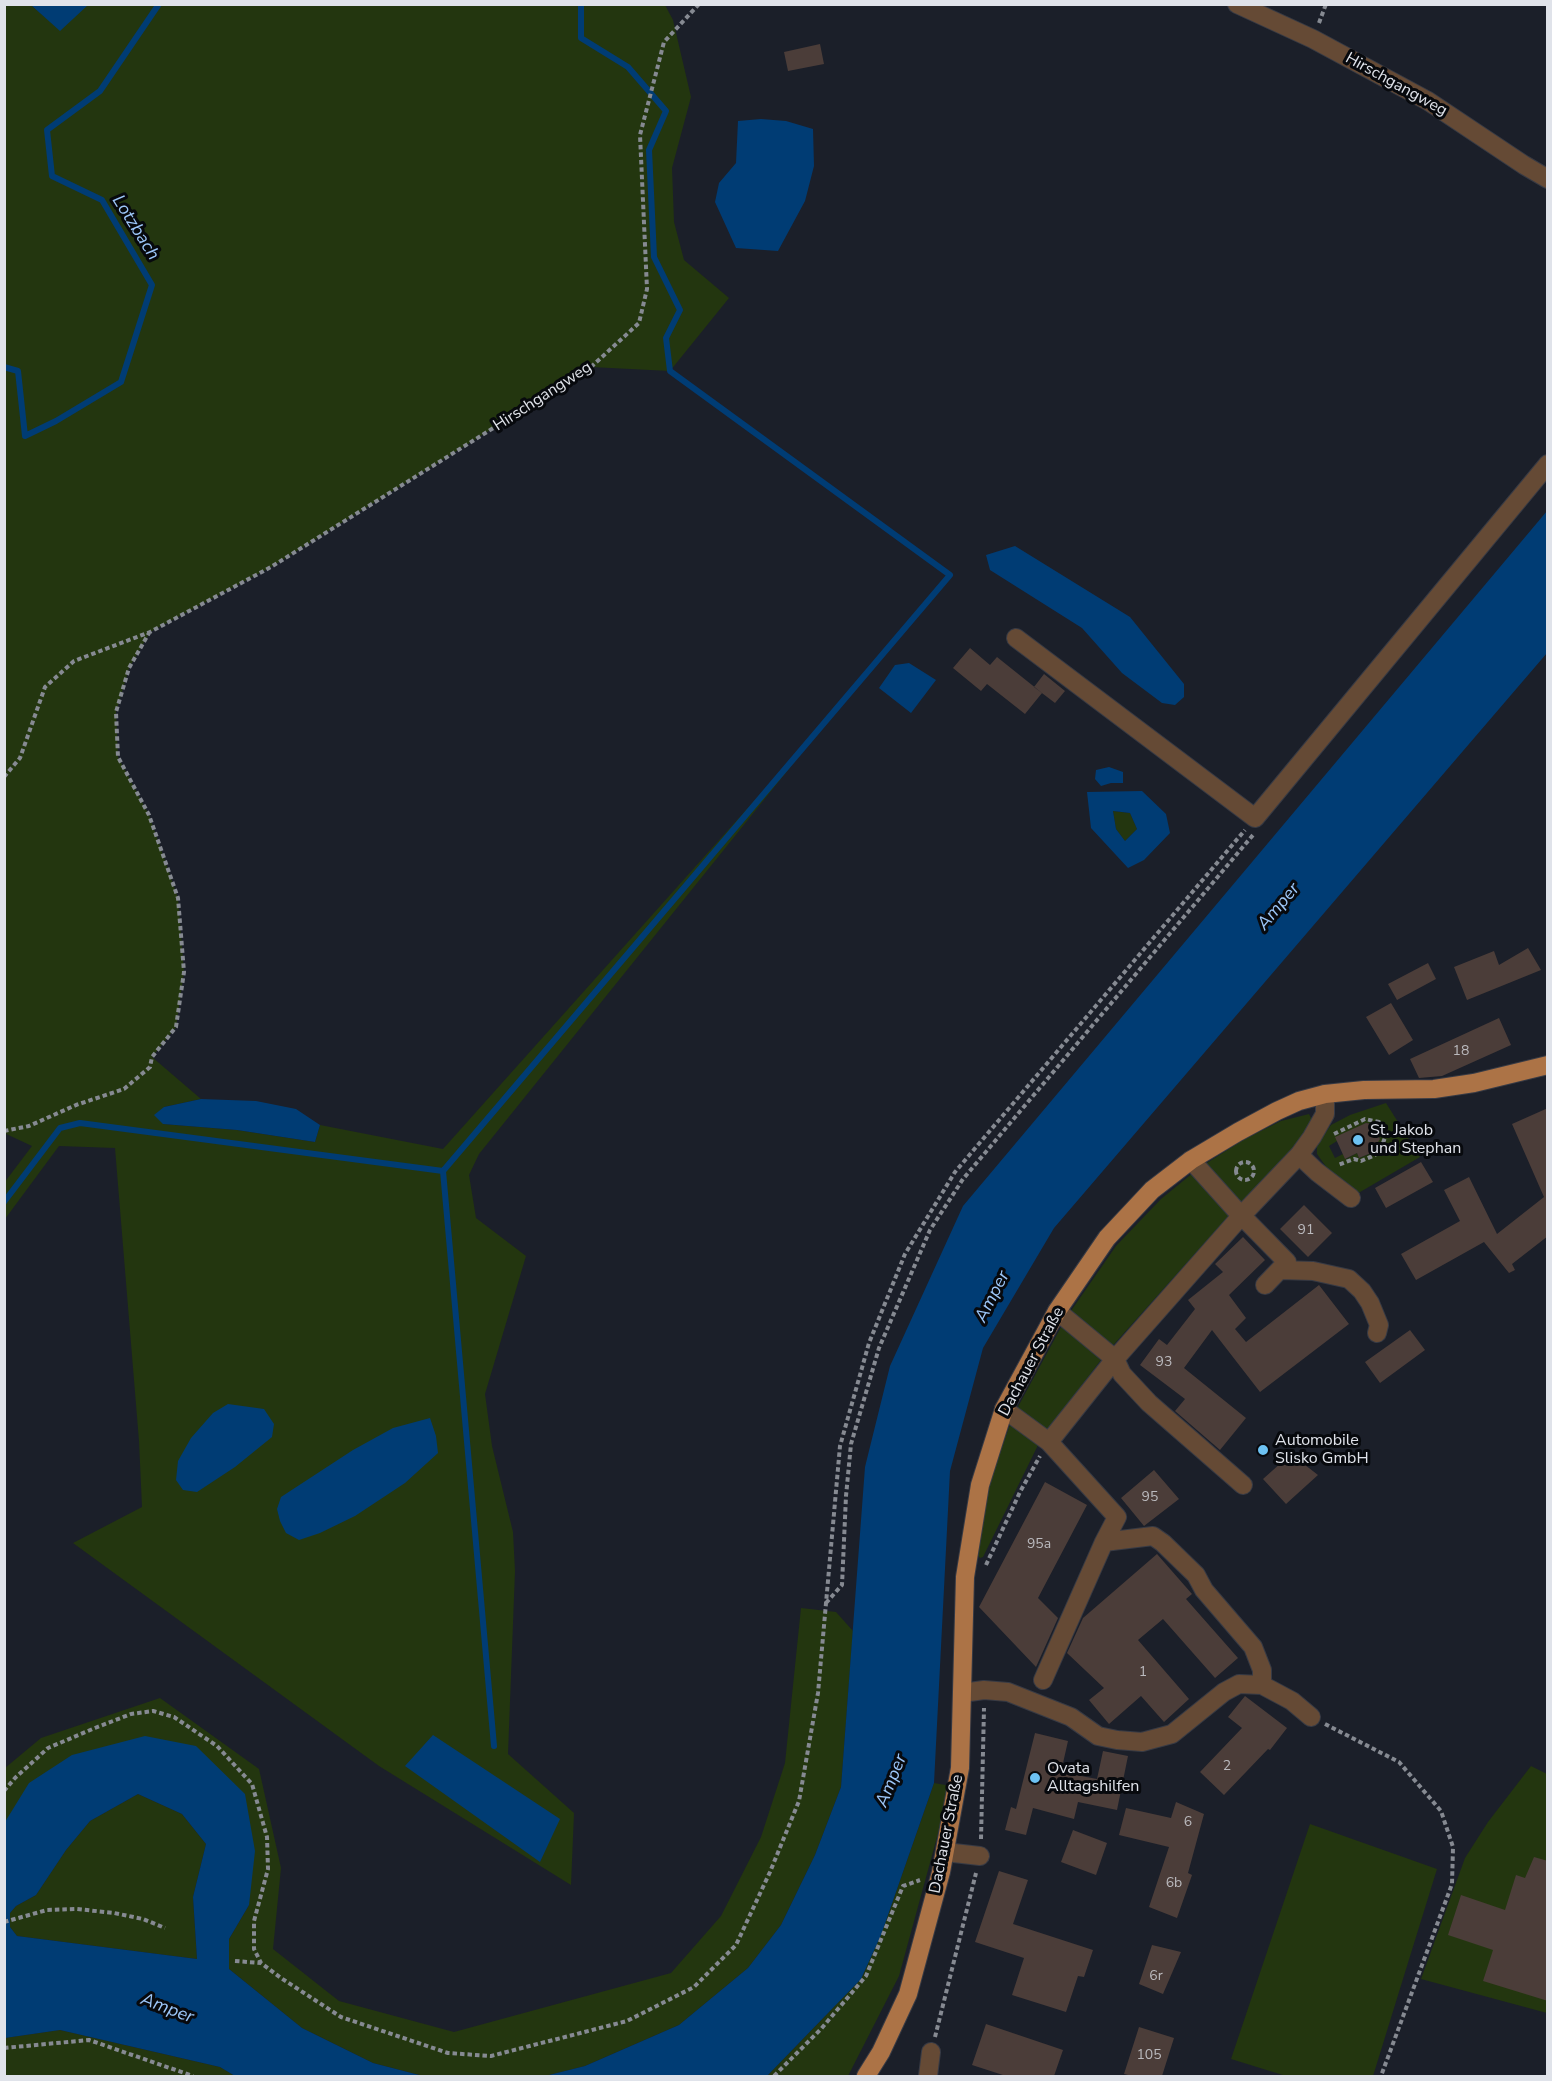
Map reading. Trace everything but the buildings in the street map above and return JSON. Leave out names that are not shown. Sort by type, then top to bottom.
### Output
[{"type":"main road","name":"Dachauer Straße","points":[[866,2076],[881,2052],[908,1994],[945,1852],[960,1768],[965,1577],[980,1485],[1004,1409],[1057,1311],[1107,1238],[1152,1190],[1191,1160],[1277,1112],[1299,1101],[1325,1094],[1364,1090],[1434,1089],[1474,1083],[1548,1065]]},
{"type":"street","name":"Hirschgangweg","points":[[1237,4],[1313,39],[1428,101],[1548,179]]},
{"type":"street","points":[[1016,638],[1255,826],[1548,464]]},
{"type":"street","points":[[1049,1442],[1115,1359],[1242,1215],[1299,1155],[1325,1114],[1325,1094]]},
{"type":"street","points":[[1299,1155],[1351,1198]]},
{"type":"street","points":[[1191,1160],[1287,1262],[1265,1285]]},
{"type":"street","points":[[1280,1270],[1312,1271],[1349,1280],[1362,1291],[1370,1303],[1378,1325],[1377,1333]]},
{"type":"street","points":[[1057,1311],[1115,1359],[1122,1374],[1149,1402],[1244,1485]]},
{"type":"street","points":[[1004,1409],[1049,1442],[1117,1517],[1043,1680]]},
{"type":"street","points":[[1104,1542],[1154,1536],[1163,1543],[1196,1575],[1204,1590],[1253,1647],[1262,1670],[1262,1685]]},
{"type":"street","points":[[962,1693],[984,1690],[1008,1692],[1071,1717],[1098,1736],[1142,1742],[1172,1734],[1224,1692],[1239,1684],[1262,1685],[1292,1701],[1311,1717]]},
{"type":"street","points":[[945,1852],[980,1856]]},
{"type":"street","points":[[928,2076],[931,2052]]},
{"type":"path","name":"Hirschgangweg","points":[[4,777],[21,758],[45,687],[74,661],[150,632],[271,567],[591,367],[639,323],[647,289],[640,135],[664,42],[699,4]]},
{"type":"path","points":[[4,1131],[29,1125],[76,1105],[124,1089],[150,1066],[152,1057],[176,1027],[184,972],[178,898],[149,815],[118,757],[116,712],[129,668],[150,632]]},
{"type":"path","points":[[825,1603],[842,1585],[851,1444],[879,1348],[930,1230],[963,1179],[1255,826]]},
{"type":"path","points":[[4,1791],[48,1748],[131,1714],[153,1711],[174,1717],[217,1746],[252,1784],[267,1837],[268,1869],[254,1920],[254,1949],[261,1963],[280,1978],[341,2017],[448,2053],[491,2056],[627,2021],[694,1986],[736,1945],[770,1872],[799,1801],[818,1693],[840,1446],[869,1343],[905,1254],[955,1172],[1255,826]]},
{"type":"path","points":[[1332,1135],[1365,1119],[1378,1122],[1386,1135],[1375,1155],[1361,1161],[1354,1159],[1339,1165],[1333,1163]]},
{"type":"path","points":[[1245,1162],[1252,1165],[1254,1172],[1251,1178],[1245,1181],[1238,1178],[1236,1171],[1239,1165],[1245,1162]]},
{"type":"path","points":[[985,1568],[1020,1492],[1049,1442]]},
{"type":"path","points":[[1311,1717],[1399,1762],[1441,1811],[1453,1847],[1452,1884],[1381,2076]]},
{"type":"path","points":[[774,2076],[821,2030],[866,1976],[903,1886],[941,1872]]},
{"type":"path","points":[[4,1922],[47,1910],[77,1910],[114,1913],[143,1919],[165,1928]]},
{"type":"path","points":[[235,1961],[261,1963]]},
{"type":"path","points":[[4,2048],[89,2040],[193,2076]]},
{"type":"green space","points":[[88,4],[665,5],[673,20],[691,97],[672,168],[674,222],[684,260],[729,298],[670,371],[591,367],[271,567],[150,632],[129,668],[116,712],[118,757],[149,815],[178,898],[184,972],[176,1027],[152,1057],[201,1099],[164,1107],[163,1124],[237,1130],[315,1142],[320,1125],[443,1149],[846,698],[479,1154],[469,1175],[476,1218],[526,1256],[485,1394],[492,1446],[513,1532],[515,1571],[508,1754],[574,1813],[571,1885],[379,1766],[73,1543],[142,1507],[139,1441],[115,1148],[59,1146],[5,1219],[4,1183],[32,1146],[4,1133],[5,5],[31,5],[60,30]]},
{"type":"green space","points":[[1113,811],[1130,813],[1137,829],[1125,841],[1116,829]]},
{"type":"green space","points":[[1386,1103],[1420,1157],[1355,1195],[1324,1171],[1327,1168],[1317,1154],[1317,1145],[1331,1125],[1350,1115]],"holes":[[[1366,1123],[1372,1124],[1380,1139],[1370,1147],[1372,1153],[1359,1158],[1357,1153],[1346,1159],[1343,1154],[1335,1158],[1329,1146]]]},
{"type":"green space","points":[[1309,1114],[1311,1125],[1293,1152],[1235,1209],[1107,1352],[1042,1437],[983,1557],[980,1558],[977,1554],[988,1487],[1013,1416],[1066,1318],[1116,1246],[1161,1199],[1199,1168],[1243,1140],[1281,1121]]},
{"type":"green space","points":[[801,1608],[836,1612],[853,1631],[841,1787],[815,1855],[781,1925],[748,1968],[679,2025],[585,2066],[545,2076],[423,2076],[373,2063],[302,2028],[229,1969],[229,1939],[249,1905],[196,1746],[5,1822],[5,1768],[41,1738],[160,1698],[259,1769],[281,1868],[273,1949],[339,2001],[454,2032],[671,1973],[721,1916],[761,1837],[785,1763]]},
{"type":"green space","points":[[1531,1766],[1547,1774],[1547,2013],[1421,1979],[1465,1858],[1488,1822]]},
{"type":"green space","points":[[934,1783],[951,1786],[899,1976],[848,2076],[767,2076],[861,1979],[881,1935]]},
{"type":"green space","points":[[138,1794],[182,1814],[206,1844],[193,1897],[197,1959],[17,1936],[10,1927],[10,1913],[16,1906],[36,1895],[66,1850],[90,1821]]},
{"type":"green space","points":[[1310,1824],[1437,1869],[1373,2076],[1286,2076],[1231,2059]]},
{"type":"green space","points":[[60,2030],[220,2067],[235,2076],[5,2076],[4,2038]]},
{"type":"water","points":[[31,5],[88,5],[60,31]]},
{"type":"water","points":[[761,119],[786,121],[813,129],[814,166],[805,201],[778,251],[736,248],[715,202],[719,183],[736,163],[738,121]]},
{"type":"water","name":"Amper","points":[[1547,511],[1547,653],[1054,1228],[983,1348],[950,1471],[934,1783],[881,1935],[861,1979],[767,2076],[545,2076],[585,2066],[679,2025],[748,1968],[781,1925],[815,1855],[841,1787],[865,1467],[890,1366],[963,1206]]},
{"type":"water","points":[[1015,546],[1130,617],[1184,684],[1184,697],[1175,705],[1162,703],[1122,673],[1082,628],[990,570],[986,555]]},
{"type":"water","points":[[909,663],[936,680],[911,713],[879,688],[895,665]]},
{"type":"water","points":[[1109,767],[1123,772],[1123,783],[1101,786],[1095,779],[1096,770]]},
{"type":"water","points":[[1142,791],[1166,814],[1170,833],[1144,860],[1128,868],[1091,828],[1087,792]],"holes":[[[1113,811],[1130,813],[1137,829],[1125,841],[1116,829]]]},
{"type":"water","points":[[201,1099],[256,1101],[296,1109],[320,1125],[315,1142],[237,1130],[163,1124],[154,1115],[164,1107]]},
{"type":"water","points":[[228,1404],[264,1409],[274,1424],[272,1437],[235,1467],[197,1492],[183,1490],[176,1480],[178,1461],[191,1438],[213,1413]]},
{"type":"water","points":[[430,1418],[436,1436],[438,1453],[405,1483],[355,1516],[320,1533],[299,1540],[286,1533],[277,1509],[281,1497],[353,1450],[393,1428]]},
{"type":"water","points":[[433,1735],[560,1819],[540,1862],[405,1766]]},
{"type":"water","name":"Amper","points":[[145,1736],[196,1746],[245,1794],[255,1851],[249,1905],[229,1939],[229,1969],[302,2028],[373,2063],[423,2076],[235,2076],[220,2067],[60,2030],[5,2038],[5,1822],[29,1783],[72,1755]],"holes":[[[138,1794],[182,1814],[206,1844],[193,1897],[197,1959],[17,1936],[10,1927],[10,1913],[16,1906],[36,1895],[66,1850],[90,1821]]]},
{"type":"waterway","name":"Lotzbach","points":[[4,367],[18,371],[25,436],[56,421],[121,382],[152,285],[102,200],[52,176],[47,130],[100,91],[159,4]]},
{"type":"waterway","points":[[4,1202],[60,1128],[80,1123],[443,1171],[950,575],[670,371],[666,338],[680,310],[654,257],[649,150],[666,111],[628,67],[581,38],[581,4]]},
{"type":"waterway","points":[[443,1171],[494,1746]]},
{"type":"place","name":"St. Jakob und Stephan","points":[[1358,1140]]},
{"type":"place","name":"Automobile Slisko GmbH","points":[[1263,1450]]},
{"type":"place","name":"Ovata Alltagshilfen","points":[[1035,1778]]}]
